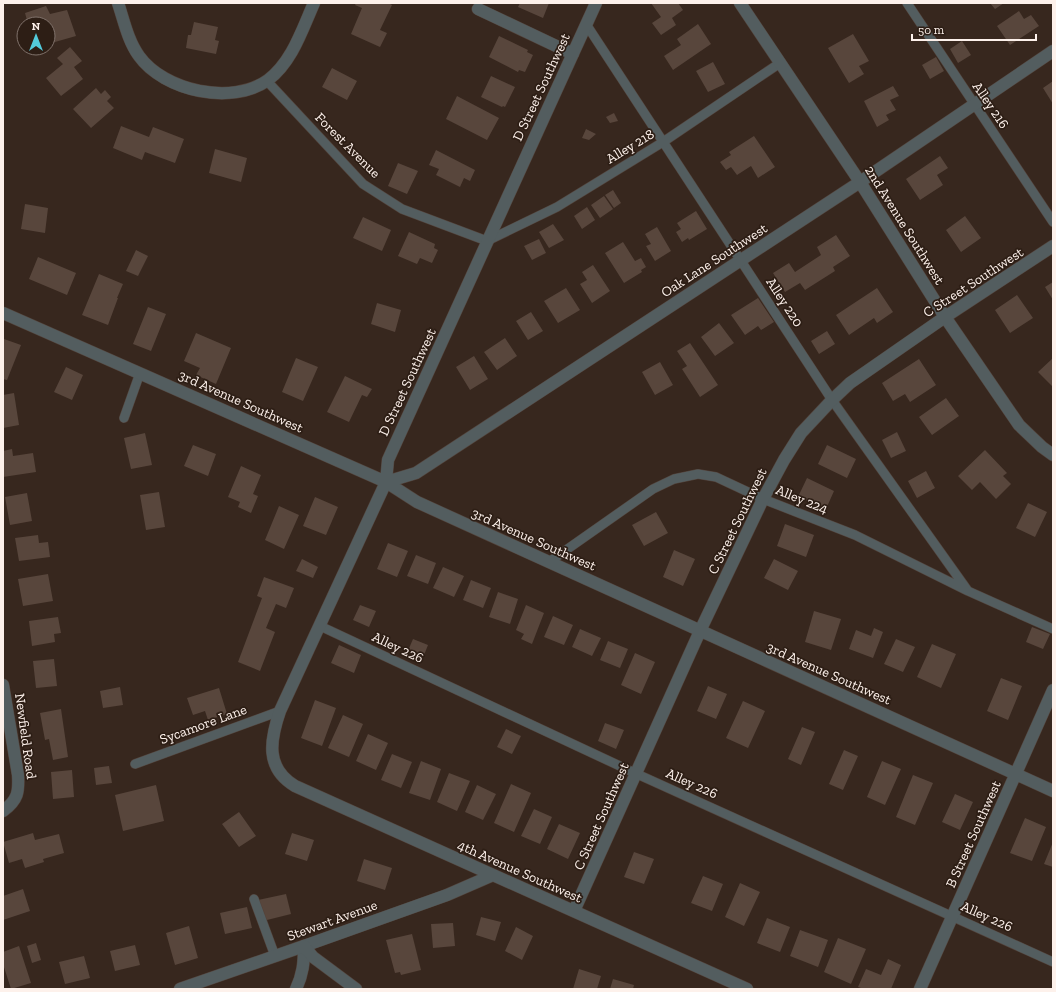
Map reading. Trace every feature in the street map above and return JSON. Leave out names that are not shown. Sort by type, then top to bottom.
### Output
[{"type":"street","points":[[118,3],[129,40],[139,57],[156,73],[176,85],[223,94],[245,91],[267,81],[284,65],[294,49],[314,3]]},
{"type":"street","name":"D Street Southwest","points":[[282,776],[271,750],[273,730],[280,712],[386,482],[388,460],[596,3]]},
{"type":"street","name":"2nd Avenue Southwest","points":[[740,3],[860,182],[945,317],[1019,425],[1042,447],[1053,455]]},
{"type":"street","points":[[478,9],[573,54]]},
{"type":"street","name":"Oak Lane Southwest","points":[[386,482],[416,473],[860,182],[1053,52]]},
{"type":"street","name":"C Street Southwest","points":[[574,911],[637,774],[700,631],[763,499],[784,460],[801,433],[850,383],[945,317],[1053,246]]},
{"type":"street","name":"3rd Avenue Southwest","points":[[3,313],[386,482],[417,502],[1053,791]]},
{"type":"street","name":"Newfield Road","points":[[3,685],[18,775],[16,798],[3,811]]},
{"type":"street","name":"B Street Southwest","points":[[920,989],[1053,690]]},
{"type":"street","name":"4th Avenue Southwest","points":[[282,776],[295,786],[747,989]]},
{"type":"street","name":"Stewart Avenue","points":[[180,989],[447,895],[493,875]]},
{"type":"street","points":[[296,989],[302,977],[304,946]]},
{"type":"street","points":[[304,946],[313,956],[356,989]]},
{"type":"lane","name":"Alley 216","points":[[907,3],[1053,222]]},
{"type":"lane","name":"Alley 220","points":[[586,24],[832,400],[968,591]]},
{"type":"lane","name":"Alley 218","points":[[487,242],[557,207],[663,142],[780,63]]},
{"type":"lane","name":"Forest Avenue","points":[[267,81],[363,184],[402,209],[487,242]]},
{"type":"lane","points":[[124,418],[140,373]]},
{"type":"lane","name":"Alley 224","points":[[549,562],[653,489],[674,479],[698,474],[716,478],[763,499],[855,535],[968,591],[1053,629]]},
{"type":"lane","name":"Alley 226","points":[[320,626],[637,774],[1053,962]]},
{"type":"lane","name":"Sycamore Lane","points":[[135,764],[280,712]]},
{"type":"lane","points":[[254,898],[275,956]]},
{"type":"building","points":[[356,3],[388,3],[392,5],[380,30],[387,33],[380,47],[351,34],[362,8],[355,5]]},
{"type":"building","points":[[520,3],[549,3],[543,18],[518,7]]},
{"type":"building","points":[[651,3],[678,3],[683,10],[672,18],[676,25],[661,35],[652,23],[661,17]]},
{"type":"building","points":[[990,3],[1004,3],[995,9]]},
{"type":"building","points":[[46,6],[50,14],[67,10],[76,36],[56,42],[56,16],[26,16],[25,13]]},
{"type":"building","points":[[1019,11],[1024,19],[1031,15],[1039,26],[1010,45],[997,26]]},
{"type":"building","points":[[194,22],[218,27],[215,40],[219,41],[216,54],[186,48],[188,35],[191,35]]},
{"type":"building","points":[[698,24],[711,44],[673,70],[664,56],[681,45],[677,39]]},
{"type":"building","points":[[853,34],[869,61],[859,66],[864,74],[849,83],[828,48]]},
{"type":"building","points":[[499,36],[528,50],[527,52],[533,55],[525,72],[519,70],[518,72],[489,57]]},
{"type":"building","points":[[962,41],[971,55],[958,63],[950,49]]},
{"type":"building","points":[[70,47],[82,61],[74,67],[83,79],[61,96],[46,78],[63,64],[57,58]]},
{"type":"building","points":[[936,57],[944,71],[930,79],[922,65]]},
{"type":"building","points":[[713,62],[725,84],[708,92],[696,71]]},
{"type":"building","points":[[332,68],[357,81],[347,100],[322,87]]},
{"type":"building","points":[[491,76],[515,87],[505,107],[481,97]]},
{"type":"building","points":[[1053,81],[1053,104],[1043,88]]},
{"type":"building","points":[[893,86],[899,96],[890,100],[896,110],[886,115],[889,120],[877,127],[864,101]]},
{"type":"building","points":[[96,88],[101,94],[105,90],[111,97],[107,101],[114,108],[91,128],[73,109]]},
{"type":"building","points":[[457,96],[499,118],[487,140],[446,119]]},
{"type":"building","points":[[614,113],[618,121],[610,123],[606,117]]},
{"type":"building","points":[[121,126],[149,137],[153,127],[184,139],[175,163],[145,152],[142,160],[113,148]]},
{"type":"building","points":[[586,129],[596,134],[589,140],[582,138]]},
{"type":"building","points":[[754,136],[775,167],[758,178],[751,166],[737,175],[731,167],[726,170],[720,162],[731,155],[729,152]]},
{"type":"building","points":[[215,149],[247,158],[241,182],[209,173]]},
{"type":"building","points":[[436,150],[475,170],[470,181],[464,178],[460,187],[436,175],[439,169],[429,165]]},
{"type":"building","points":[[940,156],[948,168],[937,175],[943,185],[920,200],[906,179]]},
{"type":"building","points":[[398,163],[418,171],[407,194],[388,186]]},
{"type":"building","points":[[613,190],[621,203],[614,208],[605,195]]},
{"type":"building","points":[[604,196],[613,209],[600,218],[591,205]]},
{"type":"building","points":[[25,204],[48,208],[45,233],[21,229]]},
{"type":"building","points":[[587,207],[595,220],[582,229],[574,216]]},
{"type":"building","points":[[696,211],[707,229],[689,240],[688,238],[682,242],[676,232],[681,229],[677,223]]},
{"type":"building","points":[[965,216],[981,238],[961,252],[946,230]]},
{"type":"building","points":[[363,217],[391,230],[382,251],[353,238]]},
{"type":"building","points":[[553,224],[564,240],[549,248],[539,232]]},
{"type":"building","points":[[657,227],[671,251],[655,261],[646,246],[651,244],[645,234]]},
{"type":"building","points":[[409,232],[435,244],[434,248],[438,250],[432,263],[420,258],[417,264],[398,256]]},
{"type":"building","points":[[836,235],[850,256],[833,267],[835,271],[805,290],[800,283],[785,292],[773,273],[789,263],[795,272],[821,255],[817,247]]},
{"type":"building","points":[[539,239],[546,253],[532,260],[524,246]]},
{"type":"building","points":[[623,242],[635,261],[641,258],[646,267],[641,270],[642,272],[624,283],[605,253]]},
{"type":"building","points":[[136,250],[148,256],[138,276],[126,271]]},
{"type":"building","points":[[38,257],[76,273],[67,295],[29,279]]},
{"type":"building","points":[[593,265],[610,291],[592,303],[580,284],[587,280],[582,272]]},
{"type":"building","points":[[99,274],[123,284],[108,325],[82,315]]},
{"type":"building","points":[[1053,282],[1053,300],[1045,287]]},
{"type":"building","points":[[566,288],[580,310],[558,323],[544,301]]},
{"type":"building","points":[[877,288],[893,312],[877,323],[874,318],[849,335],[836,315]]},
{"type":"building","points":[[1017,295],[1033,318],[1010,333],[995,310]]},
{"type":"building","points":[[758,298],[774,322],[761,330],[758,326],[745,335],[731,315]]},
{"type":"building","points":[[377,303],[401,310],[395,332],[371,324]]},
{"type":"building","points":[[148,307],[166,314],[151,351],[133,344]]},
{"type":"building","points":[[531,312],[543,331],[528,340],[516,321]]},
{"type":"building","points":[[719,323],[734,343],[715,356],[701,337]]},
{"type":"building","points":[[827,331],[835,344],[819,354],[811,341]]},
{"type":"building","points":[[196,333],[231,348],[216,384],[196,375],[200,368],[184,361]]},
{"type":"building","points":[[505,338],[517,356],[497,370],[484,352]]},
{"type":"building","points":[[4,339],[21,345],[7,380],[3,379]]},
{"type":"building","points":[[690,343],[718,385],[700,397],[682,369],[687,366],[677,351]]},
{"type":"building","points":[[474,356],[488,379],[470,390],[456,367]]},
{"type":"building","points":[[296,358],[318,367],[303,401],[282,392]]},
{"type":"building","points":[[1053,358],[1053,387],[1038,372]]},
{"type":"building","points":[[919,359],[936,385],[910,402],[905,394],[893,401],[882,383]]},
{"type":"building","points":[[660,362],[673,385],[655,395],[642,372]]},
{"type":"building","points":[[66,367],[83,375],[72,400],[54,392]]},
{"type":"building","points":[[345,376],[372,389],[367,397],[362,395],[349,422],[327,412]]},
{"type":"building","points":[[14,393],[19,425],[3,428],[3,395]]},
{"type":"building","points":[[946,398],[959,416],[932,435],[919,417]]},
{"type":"building","points":[[897,432],[906,451],[891,458],[882,440]]},
{"type":"building","points":[[145,433],[152,465],[131,469],[124,438]]},
{"type":"building","points":[[193,445],[216,454],[208,476],[184,466]]},
{"type":"building","points":[[827,445],[856,459],[847,478],[818,464]]},
{"type":"building","points":[[12,449],[13,456],[33,453],[36,472],[3,477],[3,451]]},
{"type":"building","points":[[985,450],[1007,473],[1003,476],[1011,484],[996,499],[980,482],[972,490],[958,476]]},
{"type":"building","points":[[241,466],[261,475],[253,494],[258,496],[251,513],[238,507],[240,502],[228,497]]},
{"type":"building","points":[[926,471],[935,488],[917,498],[908,481]]},
{"type":"building","points":[[807,478],[834,491],[826,509],[798,497]]},
{"type":"building","points":[[159,492],[165,527],[146,530],[140,495]]},
{"type":"building","points":[[27,493],[32,521],[10,525],[5,497]]},
{"type":"building","points":[[315,497],[338,507],[326,535],[303,526]]},
{"type":"building","points":[[1028,503],[1047,512],[1035,537],[1016,528]]},
{"type":"building","points":[[279,506],[299,515],[284,549],[265,540]]},
{"type":"building","points":[[656,512],[668,533],[644,546],[632,525]]},
{"type":"building","points":[[785,524],[814,535],[806,557],[777,546]]},
{"type":"building","points":[[38,535],[39,543],[48,542],[50,557],[19,561],[15,538]]},
{"type":"building","points":[[388,543],[408,551],[397,577],[377,569]]},
{"type":"building","points":[[674,550],[695,559],[683,586],[663,577]]},
{"type":"building","points":[[416,555],[436,563],[428,584],[407,576]]},
{"type":"building","points":[[302,559],[318,567],[313,578],[296,571]]},
{"type":"building","points":[[774,559],[798,571],[788,590],[764,578]]},
{"type":"building","points":[[443,567],[464,576],[454,597],[433,588]]},
{"type":"building","points":[[48,574],[53,601],[23,606],[18,579]]},
{"type":"building","points":[[264,577],[294,588],[286,608],[276,604],[266,628],[275,632],[260,671],[238,662],[262,598],[257,596]]},
{"type":"building","points":[[471,580],[491,588],[483,608],[463,600]]},
{"type":"building","points":[[498,592],[518,599],[510,624],[489,617]]},
{"type":"building","points":[[360,605],[376,611],[369,627],[353,620]]},
{"type":"building","points":[[526,605],[544,613],[532,644],[521,639],[524,634],[516,630]]},
{"type":"building","points":[[814,611],[841,619],[831,650],[805,642]]},
{"type":"building","points":[[553,616],[573,625],[564,645],[544,637]]},
{"type":"building","points":[[58,617],[61,633],[54,634],[55,642],[32,646],[29,621]]},
{"type":"building","points":[[1032,627],[1050,634],[1043,649],[1026,642]]},
{"type":"building","points":[[874,628],[883,632],[873,658],[849,649],[856,630],[871,636]]},
{"type":"building","points":[[580,629],[601,638],[592,656],[572,647]]},
{"type":"building","points":[[413,639],[428,645],[422,660],[407,653]]},
{"type":"building","points":[[896,639],[915,647],[903,672],[884,664]]},
{"type":"building","points":[[608,641],[628,649],[620,668],[600,660]]},
{"type":"building","points":[[932,644],[956,654],[941,688],[917,677]]},
{"type":"building","points":[[339,645],[361,655],[354,673],[331,663]]},
{"type":"building","points":[[635,653],[655,662],[641,694],[621,685]]},
{"type":"building","points":[[54,659],[57,686],[36,688],[33,661]]},
{"type":"building","points":[[1001,678],[1022,686],[1008,720],[987,711]]},
{"type":"building","points":[[708,686],[727,694],[716,719],[697,711]]},
{"type":"building","points":[[120,687],[123,705],[103,708],[100,691]]},
{"type":"building","points":[[219,688],[227,714],[208,720],[205,711],[193,715],[187,698]]},
{"type":"building","points":[[315,700],[336,708],[322,746],[301,738]]},
{"type":"building","points":[[743,701],[765,711],[748,748],[726,738]]},
{"type":"building","points":[[61,709],[68,757],[53,760],[49,739],[45,740],[40,713]]},
{"type":"building","points":[[343,715],[363,724],[349,757],[328,748]]},
{"type":"building","points":[[605,723],[624,730],[616,749],[598,741]]},
{"type":"building","points":[[802,727],[815,732],[801,765],[788,759]]},
{"type":"building","points":[[506,729],[521,736],[512,754],[497,747]]},
{"type":"building","points":[[368,734],[388,743],[376,770],[356,761]]},
{"type":"building","points":[[844,750],[858,756],[843,790],[829,784]]},
{"type":"building","points":[[392,754],[412,762],[401,788],[381,780]]},
{"type":"building","points":[[421,761],[441,769],[430,800],[409,793]]},
{"type":"building","points":[[882,761],[901,769],[885,805],[867,797]]},
{"type":"building","points":[[109,766],[112,783],[96,785],[94,768]]},
{"type":"building","points":[[72,770],[74,797],[53,799],[51,772]]},
{"type":"building","points":[[449,773],[470,781],[457,811],[437,802]]},
{"type":"building","points":[[913,775],[933,783],[915,825],[896,817]]},
{"type":"building","points":[[511,784],[531,793],[514,832],[494,823]]},
{"type":"building","points":[[156,785],[164,821],[123,831],[115,795]]},
{"type":"building","points":[[477,785],[496,794],[483,820],[465,812]]},
{"type":"building","points":[[955,794],[973,802],[960,830],[942,822]]},
{"type":"building","points":[[534,809],[552,817],[540,844],[521,836]]},
{"type":"building","points":[[239,812],[256,836],[239,847],[222,824]]},
{"type":"building","points":[[1025,818],[1046,827],[1032,861],[1010,853]]},
{"type":"building","points":[[559,824],[580,833],[568,859],[547,849]]},
{"type":"building","points":[[33,833],[35,840],[59,834],[64,853],[43,859],[44,862],[25,868],[22,859],[9,863],[3,842]]},
{"type":"building","points":[[292,833],[314,840],[307,861],[285,854]]},
{"type":"building","points":[[1053,842],[1053,867],[1044,864]]},
{"type":"building","points":[[634,852],[654,859],[644,884],[624,877]]},
{"type":"building","points":[[364,859],[392,868],[385,890],[357,881]]},
{"type":"building","points":[[703,876],[723,884],[712,911],[691,903]]},
{"type":"building","points":[[740,883],[760,892],[744,926],[725,917]]},
{"type":"building","points":[[23,889],[30,911],[3,920],[3,896]]},
{"type":"building","points":[[286,894],[291,914],[263,921],[258,900]]},
{"type":"building","points":[[247,907],[252,928],[225,934],[220,913]]},
{"type":"building","points":[[481,917],[501,922],[495,941],[476,935]]},
{"type":"building","points":[[767,918],[790,927],[780,952],[757,943]]},
{"type":"building","points":[[453,923],[455,946],[433,948],[431,924]]},
{"type":"building","points":[[189,926],[198,958],[175,965],[166,933]]},
{"type":"building","points":[[516,927],[533,936],[522,960],[505,951]]},
{"type":"building","points":[[800,930],[828,940],[818,967],[790,956]]},
{"type":"building","points":[[412,934],[421,970],[401,975],[400,972],[395,973],[386,940]]},
{"type":"building","points":[[838,938],[866,949],[851,984],[824,972]]},
{"type":"building","points":[[36,943],[41,960],[32,963],[27,946]]},
{"type":"building","points":[[135,945],[140,965],[115,971],[110,951]]},
{"type":"building","points":[[19,946],[31,983],[11,989],[3,964],[3,952]]},
{"type":"building","points":[[84,956],[90,978],[65,984],[59,962]]},
{"type":"building","points":[[888,959],[901,965],[891,989],[864,989],[858,987],[866,969],[881,975]]},
{"type":"building","points":[[579,969],[601,976],[597,989],[573,989]]},
{"type":"building","points":[[613,979],[634,985],[633,989],[610,989]]}]
